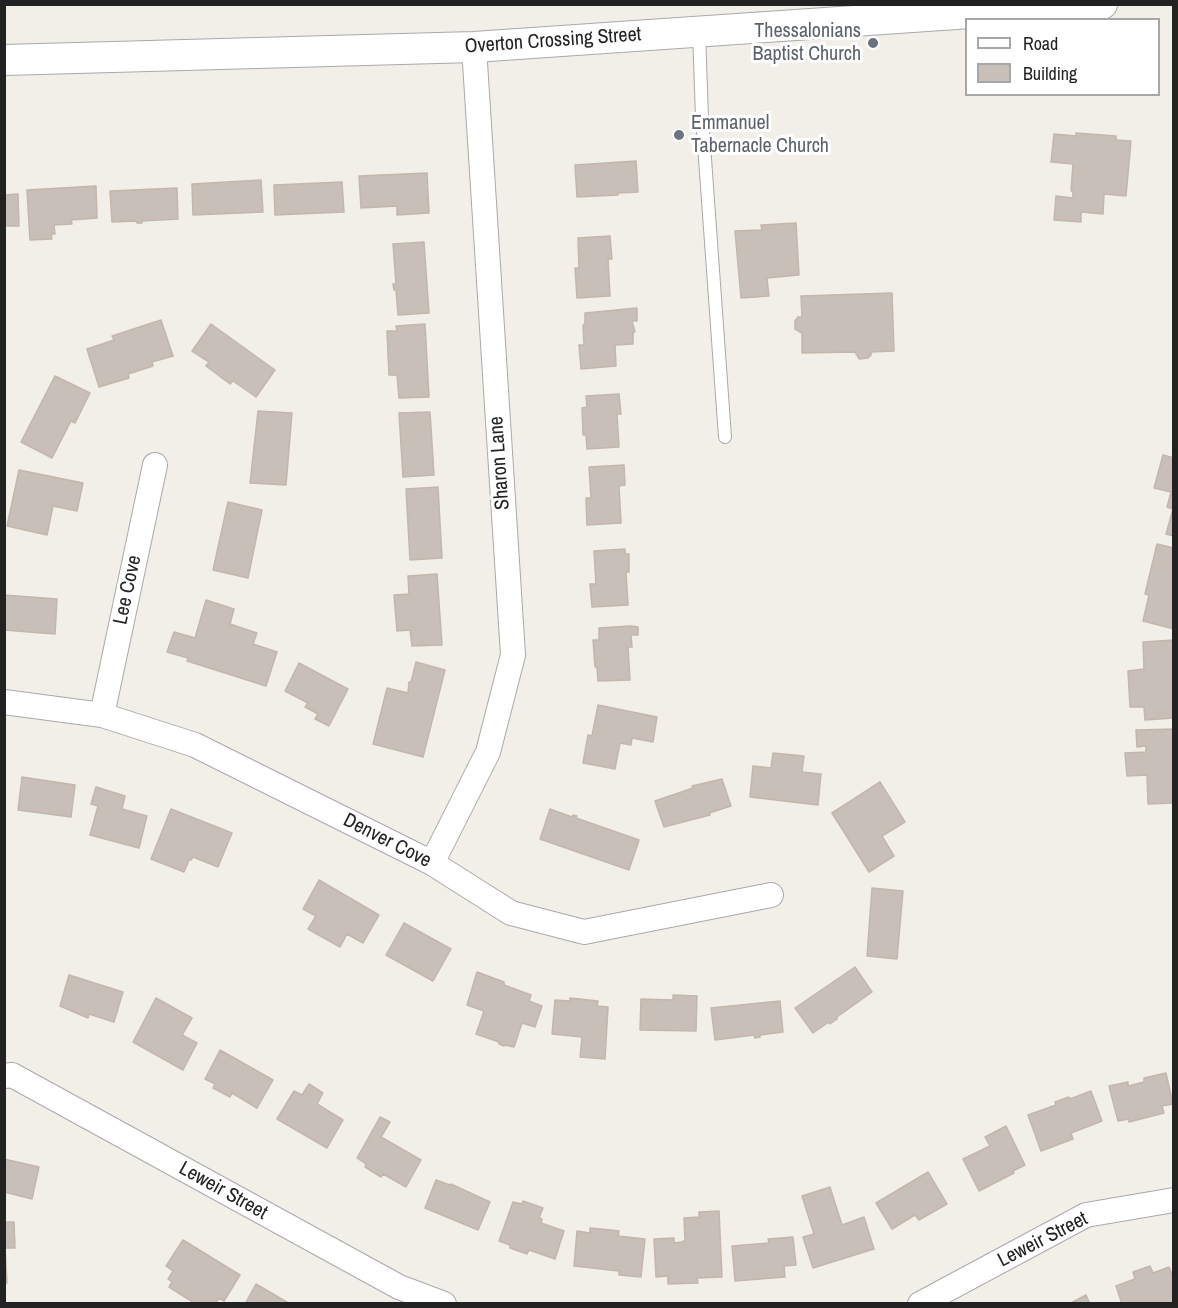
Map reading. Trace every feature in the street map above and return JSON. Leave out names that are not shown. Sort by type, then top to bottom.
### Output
[{"type":"street","name":"Overton Crossing Street","points":[[4,60],[474,47],[1102,4]]},
{"type":"street","name":"Sharon Lane","points":[[432,863],[488,752],[513,655],[474,47]]},
{"type":"street","name":"Lee Cove","points":[[102,716],[155,465]]},
{"type":"street","name":"Denver Cove","points":[[4,702],[102,716],[195,745],[432,863],[511,913],[584,932],[771,895]]},
{"type":"street","name":"Leweir Street","points":[[4,1076],[12,1075],[399,1287],[444,1304]]},
{"type":"street","name":"Leweir Street","points":[[920,1304],[1086,1215],[1173,1200]]},
{"type":"lane","points":[[699,32],[702,117],[724,437]]},
{"type":"building","points":[[1076,133],[1116,136],[1116,140],[1131,141],[1126,196],[1104,194],[1103,214],[1081,212],[1081,222],[1054,220],[1056,196],[1073,198],[1073,191],[1071,191],[1073,164],[1051,162],[1054,134],[1076,136]]},
{"type":"building","points":[[636,161],[638,192],[577,197],[575,165]]},
{"type":"building","points":[[427,173],[429,213],[397,215],[397,206],[361,208],[359,176]]},
{"type":"building","points":[[261,180],[263,212],[193,215],[192,184]]},
{"type":"building","points":[[342,182],[344,212],[275,215],[274,185]]},
{"type":"building","points":[[96,186],[97,218],[71,220],[72,224],[54,225],[55,234],[51,234],[52,239],[30,240],[27,190]]},
{"type":"building","points":[[177,188],[178,219],[142,221],[142,223],[112,222],[110,191]]},
{"type":"building","points":[[18,194],[19,226],[4,226],[4,195]]},
{"type":"building","points":[[796,223],[799,275],[767,278],[769,296],[741,298],[735,231],[762,230],[761,225]]},
{"type":"building","points":[[610,236],[612,259],[608,259],[610,296],[577,298],[575,268],[579,268],[578,238]]},
{"type":"building","points":[[424,242],[429,313],[398,315],[396,290],[393,284],[396,284],[393,244]]},
{"type":"building","points":[[892,293],[894,351],[871,352],[868,358],[859,359],[855,352],[802,353],[802,333],[795,329],[795,321],[798,317],[802,317],[801,296]]},
{"type":"building","points":[[637,308],[637,321],[632,321],[635,332],[633,332],[633,344],[615,345],[616,366],[581,369],[579,345],[584,345],[585,313]]},
{"type":"building","points":[[161,320],[173,356],[152,362],[153,366],[128,374],[129,378],[99,387],[87,349],[114,340],[112,336]]},
{"type":"building","points":[[211,324],[275,370],[256,397],[233,381],[230,384],[206,366],[209,362],[192,351]]},
{"type":"building","points":[[425,324],[429,397],[399,398],[397,375],[389,375],[387,331],[397,331],[396,326]]},
{"type":"building","points":[[55,376],[90,393],[75,423],[71,421],[52,458],[21,442]]},
{"type":"building","points":[[619,394],[621,414],[617,414],[619,447],[587,449],[586,435],[583,435],[582,408],[587,407],[586,396]]},
{"type":"building","points":[[258,411],[292,413],[286,485],[250,483]]},
{"type":"building","points":[[430,412],[434,475],[403,477],[399,413]]},
{"type":"building","points":[[1163,455],[1174,458],[1174,536],[1166,534],[1173,509],[1167,507],[1171,492],[1154,488]]},
{"type":"building","points":[[624,465],[625,485],[619,486],[621,523],[587,525],[586,498],[591,498],[589,467]]},
{"type":"building","points":[[19,470],[83,483],[77,511],[53,506],[47,535],[7,526]]},
{"type":"building","points":[[438,487],[442,558],[410,560],[406,489]]},
{"type":"building","points":[[228,502],[262,510],[248,578],[213,570]]},
{"type":"building","points":[[1157,544],[1174,548],[1174,629],[1143,621],[1149,595],[1145,594]]},
{"type":"building","points":[[625,549],[625,554],[629,554],[629,572],[626,572],[628,605],[592,607],[590,584],[596,584],[594,551]]},
{"type":"building","points":[[437,574],[442,645],[412,646],[410,630],[397,631],[394,595],[409,594],[408,576]]},
{"type":"building","points":[[4,595],[57,599],[55,634],[4,630]]},
{"type":"building","points":[[206,600],[234,609],[230,624],[257,633],[253,644],[277,652],[266,686],[187,661],[188,658],[167,652],[174,632],[195,638]]},
{"type":"building","points":[[638,627],[638,635],[631,635],[632,647],[628,647],[630,680],[598,681],[593,640],[599,640],[599,628]]},
{"type":"building","points":[[1174,640],[1174,718],[1145,720],[1144,707],[1130,707],[1128,671],[1144,669],[1143,642]]},
{"type":"building","points":[[416,662],[445,670],[423,757],[373,744],[387,688],[408,693]]},
{"type":"building","points":[[299,663],[348,689],[329,726],[315,719],[318,714],[305,707],[308,703],[285,691]]},
{"type":"building","points":[[598,705],[657,717],[653,742],[632,738],[631,745],[620,743],[615,769],[583,763],[588,735],[592,736]]},
{"type":"building","points":[[1174,729],[1174,803],[1148,804],[1147,775],[1127,776],[1125,753],[1146,752],[1146,746],[1137,747],[1136,730]]},
{"type":"building","points":[[773,753],[804,756],[802,772],[821,774],[818,805],[750,797],[753,766],[771,768]]},
{"type":"building","points":[[22,777],[75,785],[71,817],[18,810]]},
{"type":"building","points":[[722,779],[731,806],[709,813],[710,815],[664,827],[655,801],[693,788],[692,786]]},
{"type":"building","points":[[880,782],[905,822],[882,836],[894,856],[869,872],[832,813]]},
{"type":"building","points":[[96,787],[125,796],[122,809],[147,816],[139,848],[90,835],[98,806],[91,804]]},
{"type":"building","points":[[171,809],[232,833],[218,867],[193,857],[189,860],[184,872],[151,859]]},
{"type":"building","points":[[550,809],[572,817],[577,816],[576,818],[639,840],[629,870],[540,839]]},
{"type":"building","points":[[319,880],[379,915],[363,943],[347,934],[340,947],[308,929],[316,916],[303,909]]},
{"type":"building","points":[[872,888],[903,891],[897,959],[867,956]]},
{"type":"building","points":[[404,923],[451,949],[433,981],[386,955]]},
{"type":"building","points":[[855,967],[872,992],[830,1024],[829,1022],[813,1033],[795,1008]]},
{"type":"building","points":[[477,972],[531,995],[529,1001],[542,1006],[535,1027],[522,1023],[514,1047],[504,1046],[476,1034],[484,1011],[467,1005]]},
{"type":"building","points":[[69,975],[123,992],[114,1022],[89,1014],[88,1018],[60,1006]]},
{"type":"building","points":[[673,995],[697,996],[696,1031],[640,1030],[641,999],[673,1000]]},
{"type":"building","points":[[156,998],[192,1018],[182,1035],[197,1043],[183,1070],[133,1042]]},
{"type":"building","points":[[570,998],[598,1001],[597,1006],[608,1007],[605,1059],[580,1057],[582,1037],[552,1034],[555,1000],[570,1001]]},
{"type":"building","points":[[780,1001],[783,1032],[760,1035],[755,1038],[754,1035],[715,1040],[711,1008]]},
{"type":"building","points":[[220,1050],[273,1080],[257,1108],[232,1093],[230,1097],[213,1088],[215,1084],[205,1079]]},
{"type":"building","points":[[1166,1073],[1173,1104],[1162,1106],[1164,1113],[1129,1122],[1129,1119],[1118,1121],[1109,1086],[1128,1082],[1128,1086],[1144,1082],[1144,1078]]},
{"type":"building","points":[[309,1084],[323,1093],[317,1104],[343,1120],[327,1148],[277,1119],[294,1091],[302,1095]]},
{"type":"building","points":[[1091,1091],[1102,1121],[1071,1133],[1073,1139],[1041,1151],[1028,1115],[1056,1105],[1055,1102]]},
{"type":"building","points":[[380,1117],[390,1122],[381,1137],[421,1160],[406,1187],[383,1174],[381,1177],[365,1167],[366,1164],[357,1158]]},
{"type":"building","points":[[1006,1126],[1025,1165],[979,1191],[963,1159],[990,1146],[985,1137]]},
{"type":"building","points":[[4,1159],[39,1167],[32,1199],[4,1192]]},
{"type":"building","points":[[928,1172],[947,1204],[919,1220],[915,1215],[892,1229],[876,1203]]},
{"type":"building","points":[[436,1180],[451,1184],[490,1202],[478,1230],[425,1208]]},
{"type":"building","points":[[830,1187],[842,1225],[864,1217],[874,1249],[813,1268],[803,1237],[814,1234],[802,1196]]},
{"type":"building","points":[[523,1201],[543,1208],[539,1218],[542,1219],[541,1223],[564,1231],[555,1259],[529,1250],[527,1254],[499,1241],[513,1202],[522,1204]]},
{"type":"building","points":[[719,1211],[722,1277],[697,1278],[698,1283],[668,1284],[668,1276],[656,1277],[654,1239],[674,1238],[674,1243],[682,1242],[685,1240],[684,1218],[699,1217],[699,1212]]},
{"type":"building","points":[[4,1222],[14,1222],[15,1248],[5,1248],[7,1283],[4,1283]]},
{"type":"building","points":[[590,1228],[619,1231],[618,1236],[645,1239],[641,1277],[619,1275],[619,1271],[574,1266],[577,1231],[590,1233]]},
{"type":"building","points":[[793,1237],[796,1265],[784,1266],[785,1277],[735,1281],[732,1246],[769,1243],[768,1239]]},
{"type":"building","points":[[183,1240],[240,1275],[224,1301],[219,1298],[215,1304],[196,1304],[169,1287],[172,1282],[168,1279],[173,1271],[166,1266]]},
{"type":"building","points":[[1150,1266],[1153,1273],[1169,1267],[1174,1279],[1174,1303],[1122,1304],[1116,1286],[1135,1279],[1133,1272]]},
{"type":"building","points":[[256,1284],[290,1304],[245,1304]]},
{"type":"building","points":[[1086,1295],[1090,1304],[1069,1304]]},
{"type":"place","name":"Thessalonians Baptist Church","points":[[873,43]]},
{"type":"place","name":"Emmanuel Tabernacle Church","points":[[679,135]]}]
